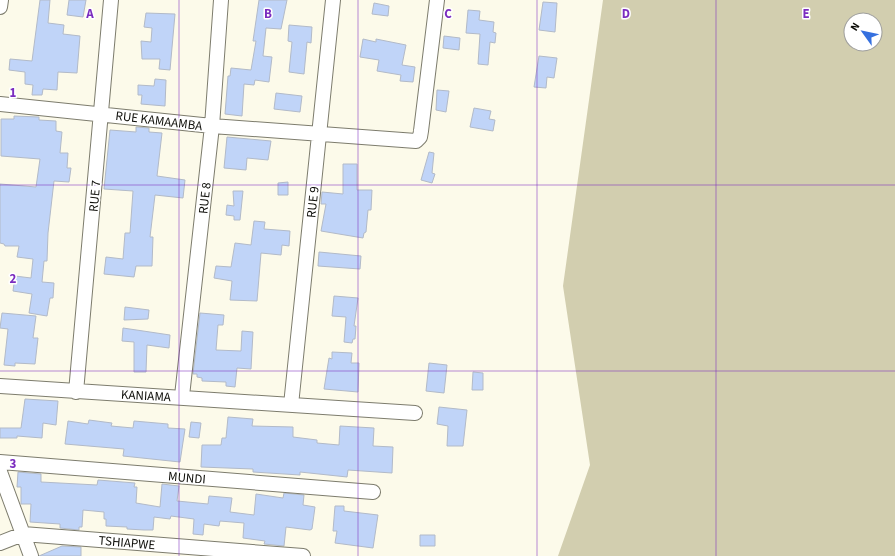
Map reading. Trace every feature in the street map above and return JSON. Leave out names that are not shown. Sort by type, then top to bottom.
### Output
[{"type":"street","points":[[0,7],[1,0]]},
{"type":"street","name":"RUE 7","points":[[76,392],[111,0]]},
{"type":"street","name":"RUE 8","points":[[182,396],[212,126],[221,0]]},
{"type":"street","name":"RUE 9","points":[[291,405],[333,0]]},
{"type":"street","name":"RUE KAMAAMBA","points":[[0,104],[212,126],[416,141],[420,137],[437,0]]},
{"type":"street","name":"KANIAMA","points":[[0,386],[76,392],[182,396],[415,413]]},
{"type":"street","name":"MUNDI","points":[[0,462],[373,492]]},
{"type":"street","points":[[0,472],[32,556]]},
{"type":"street","points":[[0,543],[23,534]]},
{"type":"street","name":"TSHIAPWE","points":[[23,534],[303,556]]},
{"type":"shaded area","points":[[603,0],[895,0],[895,556],[558,556],[590,465],[563,286]]},
{"type":"building","points":[[40,0],[50,0],[48,23],[64,25],[63,34],[80,36],[77,73],[58,72],[57,90],[43,89],[42,95],[32,95],[33,85],[25,84],[25,72],[9,70],[10,59],[32,61]]},
{"type":"building","points":[[69,0],[86,0],[83,17],[67,15]]},
{"type":"building","points":[[259,0],[287,0],[281,29],[266,28],[263,56],[272,57],[269,82],[255,80],[254,85],[244,84],[242,116],[225,114],[228,76],[230,76],[231,68],[251,70],[256,41],[253,41]]},
{"type":"building","points":[[543,2],[557,3],[555,32],[539,30]]},
{"type":"building","points":[[374,3],[389,6],[388,16],[372,14]]},
{"type":"building","points":[[468,10],[480,11],[479,20],[494,22],[493,32],[496,33],[495,43],[490,42],[488,65],[478,64],[480,34],[466,33]]},
{"type":"building","points":[[146,13],[175,14],[170,70],[159,69],[160,59],[142,59],[141,41],[151,42],[152,28],[144,27]]},
{"type":"building","points":[[289,25],[312,27],[311,43],[307,42],[304,74],[289,72],[292,42],[288,41]]},
{"type":"building","points":[[444,36],[460,38],[459,50],[443,48]]},
{"type":"building","points":[[363,39],[376,42],[376,39],[406,45],[402,65],[415,67],[413,82],[400,81],[401,75],[377,71],[379,60],[360,57]]},
{"type":"building","points":[[539,56],[557,58],[554,78],[547,77],[546,88],[534,87]]},
{"type":"building","points":[[155,79],[166,80],[165,106],[141,104],[142,95],[138,95],[138,85],[154,86]]},
{"type":"building","points":[[437,90],[449,91],[446,112],[436,110]]},
{"type":"building","points":[[276,93],[302,96],[300,112],[274,109]]},
{"type":"building","points":[[474,108],[491,111],[489,119],[495,120],[493,131],[470,127]]},
{"type":"building","points":[[14,116],[39,117],[39,120],[56,121],[56,131],[62,132],[60,153],[68,153],[67,168],[71,168],[69,182],[54,181],[48,233],[47,261],[44,261],[42,282],[54,283],[53,298],[50,298],[47,316],[29,313],[32,294],[13,291],[15,276],[31,278],[33,259],[17,257],[19,246],[5,246],[4,244],[0,243],[0,184],[36,187],[40,159],[1,156],[1,119],[14,119]]},
{"type":"building","points":[[136,127],[149,128],[149,132],[162,133],[157,176],[185,180],[183,198],[155,195],[150,237],[153,237],[152,266],[136,266],[134,277],[104,274],[106,257],[123,259],[125,233],[130,233],[133,191],[104,189],[110,130],[136,132]]},
{"type":"building","points":[[227,137],[271,141],[268,160],[247,158],[246,170],[224,168]]},
{"type":"building","points":[[429,152],[434,153],[432,173],[435,174],[432,183],[421,180]]},
{"type":"building","points":[[343,164],[357,164],[357,190],[372,190],[371,210],[368,210],[366,232],[364,233],[363,238],[321,231],[326,204],[321,204],[322,192],[343,194]]},
{"type":"building","points":[[288,182],[288,195],[278,195],[278,183]]},
{"type":"building","points":[[233,191],[243,191],[240,220],[234,220],[234,216],[226,215],[227,205],[234,206]]},
{"type":"building","points":[[254,221],[265,222],[264,229],[290,231],[289,246],[282,245],[281,255],[261,253],[257,301],[230,300],[232,281],[214,278],[216,266],[231,267],[235,243],[251,245]]},
{"type":"building","points":[[319,252],[361,256],[360,269],[318,266]]},
{"type":"building","points":[[334,296],[358,298],[354,326],[356,326],[355,339],[353,339],[352,343],[344,342],[346,317],[332,316]]},
{"type":"building","points":[[125,307],[149,310],[148,319],[124,320]]},
{"type":"building","points":[[2,313],[36,316],[33,338],[38,338],[35,364],[15,363],[15,366],[4,365],[8,329],[0,328]]},
{"type":"building","points":[[200,313],[224,315],[223,325],[218,325],[216,350],[241,351],[242,331],[253,332],[251,369],[237,368],[235,387],[226,386],[226,382],[202,381],[202,378],[197,377],[197,374],[193,374]]},
{"type":"building","points":[[123,328],[170,335],[169,348],[147,345],[146,372],[134,372],[134,342],[122,341]]},
{"type":"building","points":[[332,352],[352,353],[351,363],[359,363],[358,392],[324,389],[329,358],[332,359]]},
{"type":"building","points":[[429,363],[447,365],[444,393],[426,391]]},
{"type":"building","points":[[473,372],[483,373],[483,390],[472,390]]},
{"type":"building","points":[[25,399],[58,401],[56,425],[43,423],[42,438],[17,436],[17,438],[0,438],[0,428],[21,428]]},
{"type":"building","points":[[439,407],[467,410],[463,446],[447,446],[448,426],[437,424]]},
{"type":"building","points":[[228,417],[253,419],[252,426],[293,427],[293,437],[317,440],[317,443],[339,445],[340,426],[374,428],[373,446],[393,447],[392,473],[348,470],[347,477],[300,472],[300,475],[253,472],[253,469],[201,467],[202,445],[221,445],[222,438],[226,438]]},
{"type":"building","points":[[89,420],[112,423],[111,426],[133,428],[134,421],[168,424],[168,428],[185,429],[180,462],[123,456],[124,449],[65,444],[68,421],[88,424]]},
{"type":"building","points":[[191,422],[201,423],[199,438],[189,437]]},
{"type":"building","points":[[18,472],[41,474],[41,482],[97,485],[98,480],[135,483],[134,487],[137,487],[136,503],[160,507],[162,484],[179,486],[177,501],[208,504],[209,496],[232,498],[230,512],[254,515],[256,494],[283,498],[284,493],[304,495],[303,505],[315,507],[312,529],[286,527],[284,546],[264,544],[265,541],[243,538],[244,523],[220,521],[219,526],[204,524],[203,535],[193,534],[194,519],[171,516],[170,519],[154,517],[153,530],[127,529],[127,527],[106,526],[104,512],[83,510],[82,527],[79,527],[79,530],[60,528],[60,524],[30,522],[31,504],[21,504],[21,487],[17,487]]},
{"type":"building","points":[[335,506],[344,506],[344,511],[378,515],[373,548],[335,543],[337,531],[333,531]]},
{"type":"building","points":[[420,535],[435,535],[435,546],[420,546]]},
{"type":"building","points":[[62,546],[81,547],[81,556],[39,556]]}]
